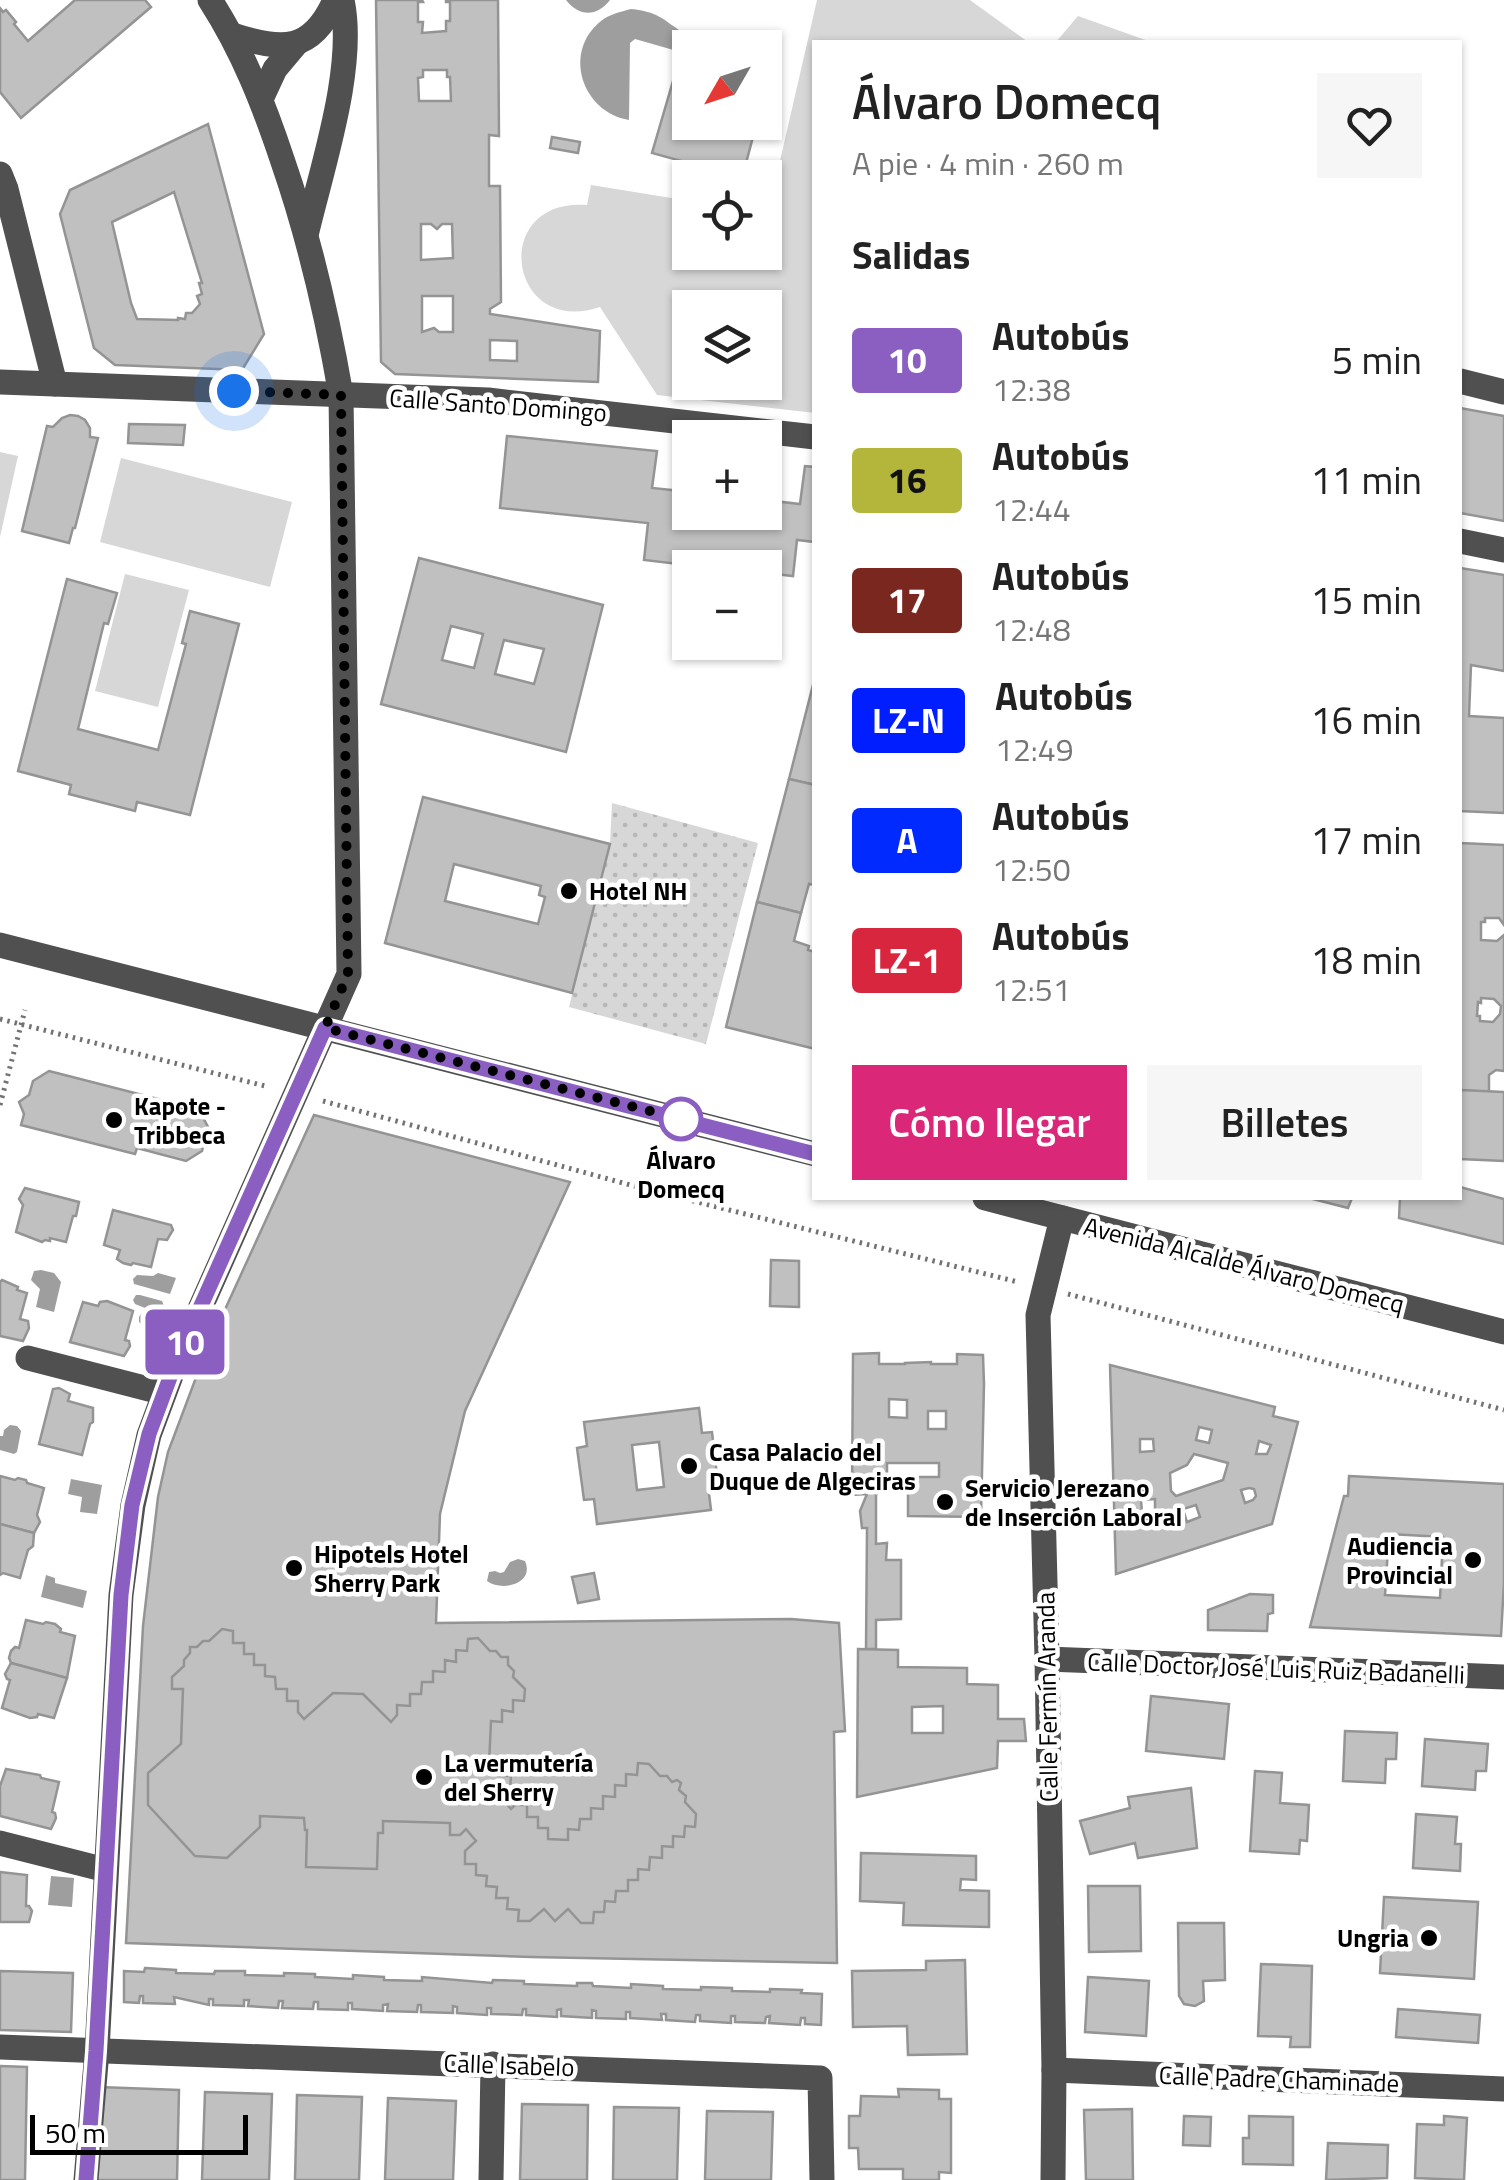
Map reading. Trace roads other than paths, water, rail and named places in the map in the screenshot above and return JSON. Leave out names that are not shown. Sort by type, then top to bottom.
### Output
[{"type":"street","points":[[86,2180],[124,1569],[132,1505],[149,1434],[175,1364],[348,974],[341,395],[328,314],[307,231],[262,97],[233,35],[210,0]]},
{"type":"street","points":[[262,97],[275,69],[296,44],[314,33],[338,0]]},
{"type":"street","points":[[307,231],[346,56],[347,22],[338,0]]},
{"type":"street","points":[[233,35],[262,45],[296,44]]},
{"type":"street","points":[[0,174],[55,384]]},
{"type":"street","name":"Calle Santo Domingo","points":[[0,382],[488,400],[812,437]]},
{"type":"street","points":[[1462,382],[1504,392]]},
{"type":"street","points":[[1462,542],[1504,550]]},
{"type":"street","points":[[0,945],[812,1153]]},
{"type":"street","name":"Avenida Alcalde Álvaro Domecq","points":[[992,1200],[1504,1332]]},
{"type":"street","name":"Calle Fermín Aranda","points":[[1053,2180],[1047,1659],[1038,1315],[1062,1218]]},
{"type":"street","points":[[28,1358],[164,1393]]},
{"type":"street","name":"Calle Doctor José Luis Ruiz Badanelli","points":[[1047,1659],[1504,1677]]},
{"type":"street","points":[[0,1842],[106,1870]]},
{"type":"street","name":"Calle Isabelo","points":[[0,2047],[820,2078],[822,2180]]},
{"type":"street","points":[[491,2180],[493,2064]]},
{"type":"street","name":"Calle Padre Chaminade","points":[[1054,2070],[1504,2089]]},
{"type":"place","name":"Hotel NH","points":[[569,891]]},
{"type":"place","name":"Álvaro Domecq","points":[[681,1119]]},
{"type":"place","name":"Kapote - Tribbeca","points":[[114,1120]]},
{"type":"place","name":"Casa Palacio del Duque de Algeciras","points":[[689,1466]]},
{"type":"place","name":"Servicio Jerezano de Inserción Laboral","points":[[945,1502]]},
{"type":"place","name":"Audiencia Provincial","points":[[1473,1560]]},
{"type":"place","name":"Hipotels Hotel Sherry Park","points":[[294,1568]]},
{"type":"place","name":"La vermutería del Sherry","points":[[424,1777]]},
{"type":"place","name":"Ungria","points":[[1429,1938]]}]
